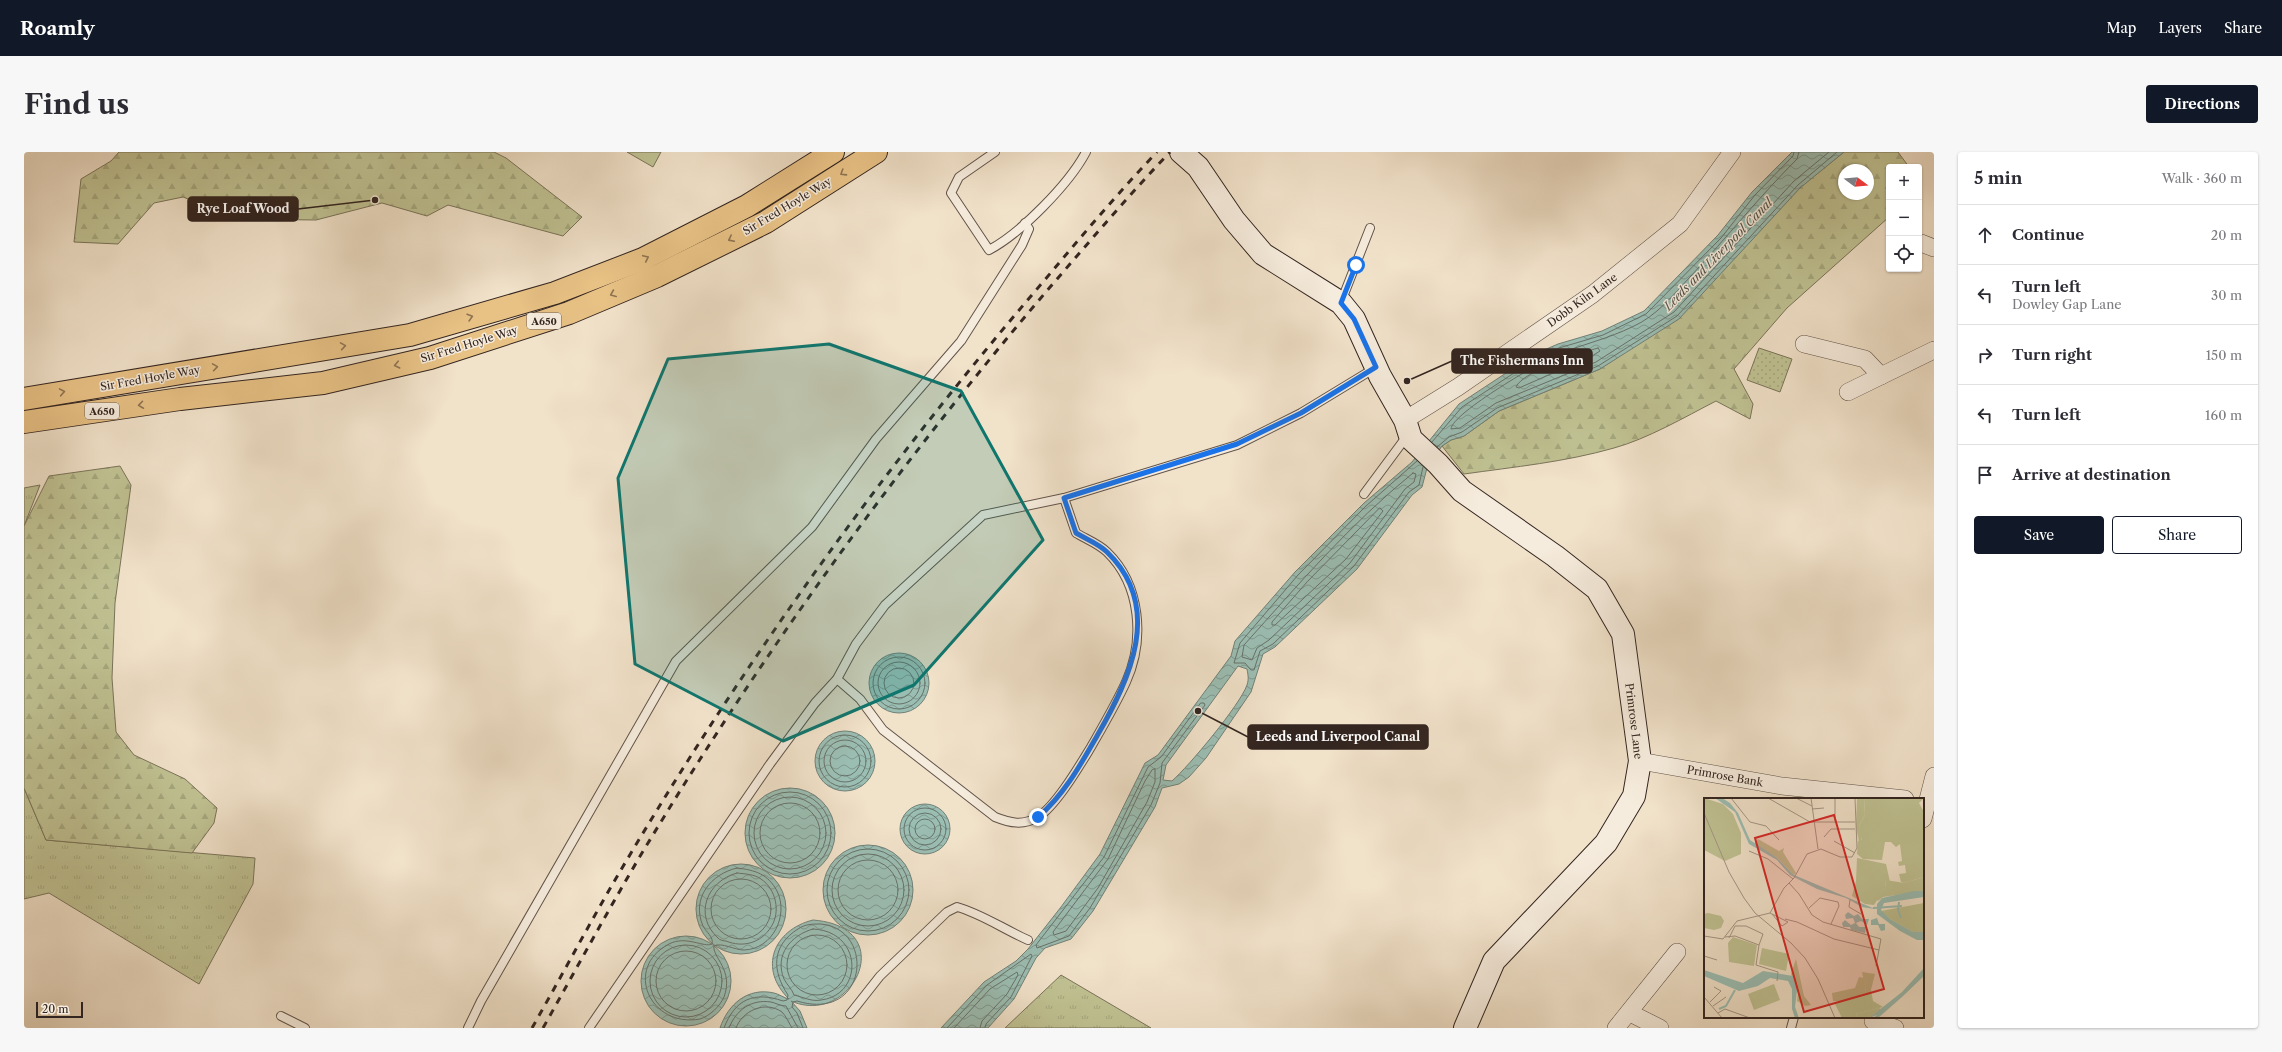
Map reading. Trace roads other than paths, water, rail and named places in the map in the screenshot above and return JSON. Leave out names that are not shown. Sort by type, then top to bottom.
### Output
[{"type":"highway","name":"Sir Fred Hoyle Way","points":[[24,399],[410,335],[554,293],[643,259],[747,206],[833,152]]},
{"type":"highway","name":"Sir Fred Hoyle Way","points":[[24,422],[180,399],[323,383],[430,358],[569,313],[657,276],[766,222],[876,152]]},
{"type":"street","name":"Primrose Lane","points":[[1180,152],[1198,167],[1234,220],[1262,254],[1341,303],[1354,319],[1408,431],[1462,491],[1555,556],[1597,589],[1623,634],[1640,761],[1634,796],[1606,843],[1494,960],[1465,1028]]},
{"type":"street","name":"Dobb Kiln Lane","points":[[1408,431],[1458,387],[1593,294],[1680,224],[1732,152]]},
{"type":"street","points":[[1804,344],[1865,359],[1881,376]]},
{"type":"street","points":[[1848,392],[1934,350]]},
{"type":"street","name":"Primrose Bank","points":[[1640,761],[1782,786],[1895,798]]},
{"type":"street","points":[[1924,815],[1934,776]]},
{"type":"street","points":[[1616,1028],[1630,1013],[1677,952]]},
{"type":"street","points":[[1630,1013],[1660,1028]]},
{"type":"street","points":[[1872,1022],[1895,1028]]},
{"type":"lane","points":[[995,152],[959,177],[951,193],[989,250],[1007,240],[1062,186],[1078,166],[1086,152]]},
{"type":"lane","points":[[468,1028],[481,1001],[676,661],[812,527],[876,439],[961,341],[1022,245],[1029,229],[1025,223]]},
{"type":"lane","points":[[1341,303],[1370,228]]},
{"type":"lane","points":[[589,1028],[770,764],[815,703],[837,679],[856,644],[885,605],[983,516],[1064,498],[1237,444],[1301,413],[1376,367]]},
{"type":"lane","points":[[1364,494],[1408,431]]},
{"type":"lane","points":[[837,679],[860,699],[883,730],[995,816],[1010,823],[1022,823],[1038,817],[1047,809],[1077,771],[1105,722],[1127,681],[1136,645],[1137,611],[1131,587],[1122,569],[1106,551],[1076,533],[1064,498]]},
{"type":"lane","points":[[850,1014],[880,976],[947,912],[957,907],[972,911],[999,927],[1028,940]]},
{"type":"lane","points":[[281,1016],[305,1028]]},
{"type":"lane","points":[[1791,1028],[1794,1018]]},
{"type":"water","points":[[1792,152],[1844,152],[1800,188],[1679,319],[1600,369],[1499,411],[1464,436],[1451,440],[1442,446],[1427,468],[1422,487],[1412,495],[1357,569],[1275,647],[1263,654],[1251,692],[1206,758],[1189,777],[1179,784],[1162,788],[1155,807],[1093,911],[1071,939],[1045,948],[1036,958],[1014,999],[988,1028],[941,1028],[984,982],[1016,961],[1028,949],[1061,907],[1100,854],[1145,763],[1158,755],[1231,656],[1235,641],[1295,572],[1364,503],[1412,462],[1459,404],[1535,354],[1558,344],[1602,331],[1644,311],[1718,235],[1752,192]],"holes":[[[1238,666],[1247,669],[1247,685],[1225,720],[1172,781],[1163,780],[1166,765]]]},
{"type":"water","points":[[899,653],[916,658],[924,666],[929,683],[924,700],[916,708],[899,713],[882,708],[874,700],[869,683],[874,666],[882,658]]},
{"type":"water","points":[[845,731],[862,736],[870,744],[875,761],[870,778],[862,786],[845,791],[828,786],[820,778],[815,761],[820,744],[828,736]]},
{"type":"water","points":[[790,788],[807,792],[822,801],[831,816],[835,833],[831,850],[822,865],[807,874],[790,878],[773,874],[758,865],[749,850],[745,833],[749,816],[758,801],[773,792]]},
{"type":"water","points":[[925,804],[939,808],[946,815],[950,829],[946,843],[939,850],[925,854],[911,850],[904,843],[900,829],[904,815],[911,808]]},
{"type":"water","points":[[868,845],[885,849],[900,858],[909,873],[913,890],[909,907],[900,922],[885,931],[868,935],[851,931],[836,922],[827,907],[823,890],[827,873],[836,858],[851,849]]},
{"type":"water","points":[[741,864],[758,868],[773,877],[782,892],[786,909],[782,926],[773,941],[758,950],[741,954],[724,950],[709,941],[700,926],[696,909],[700,892],[709,877],[724,868]]},
{"type":"water","points":[[813,920],[840,927],[856,939],[861,956],[858,973],[848,989],[833,1001],[813,1006],[791,1001],[800,1011],[807,1028],[720,1028],[728,1012],[740,999],[748,995],[765,992],[789,999],[779,987],[774,975],[772,963],[774,952],[780,941],[788,932],[799,925]]},
{"type":"water","points":[[686,936],[703,940],[718,949],[727,964],[731,981],[727,998],[718,1013],[703,1022],[686,1026],[669,1022],[654,1013],[645,998],[641,981],[645,964],[654,949],[669,940]]},
{"type":"railway","points":[[532,1028],[618,875],[677,778],[724,704],[825,559],[877,488],[986,349],[1099,216],[1157,152]]},
{"type":"railway","points":[[543,1028],[639,858],[685,783],[782,635],[833,563],[885,492],[994,354],[1095,235],[1170,152]]},
{"type":"place","name":"Rye Loaf Wood","points":[[375,200]]},
{"type":"place","name":"The Fishermans Inn","points":[[1407,381]]},
{"type":"place","name":"Leeds and Liverpool Canal","points":[[1198,711]]}]
